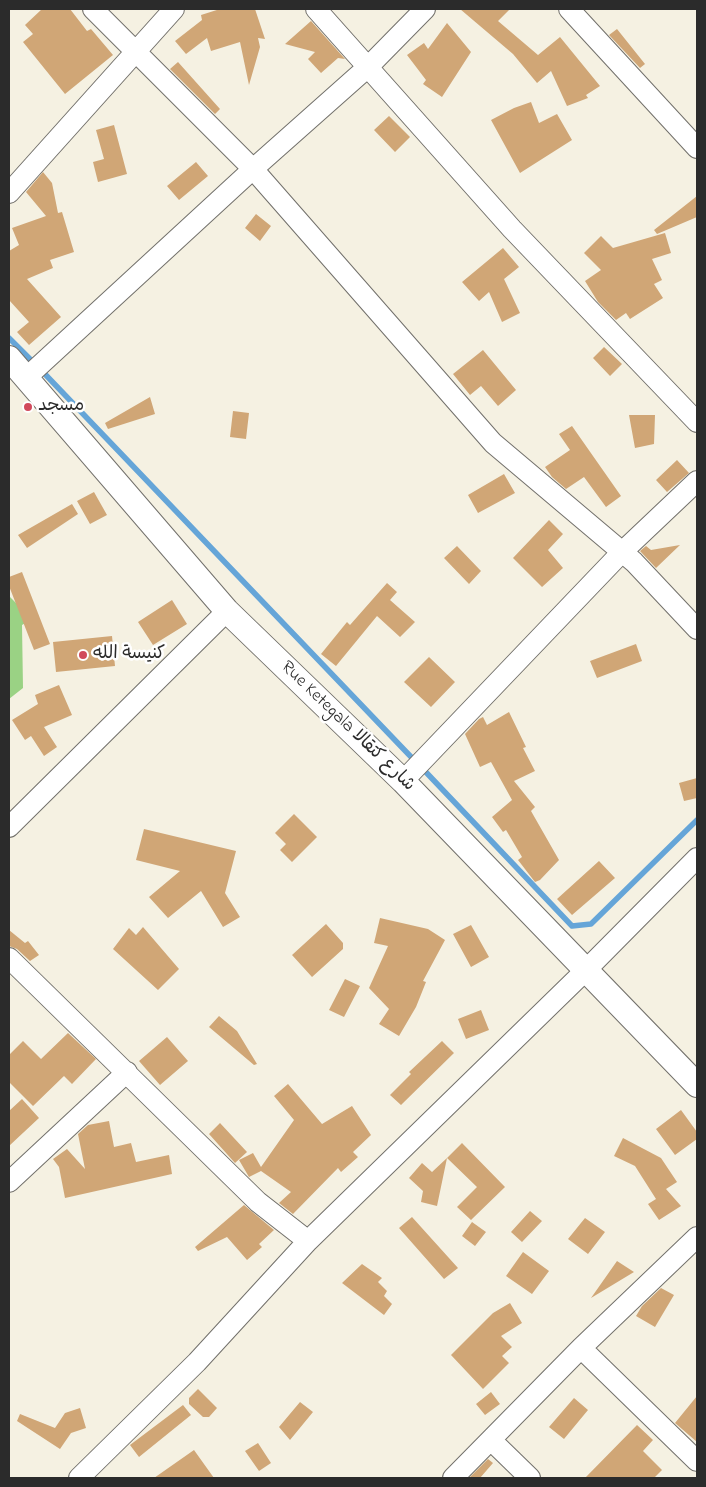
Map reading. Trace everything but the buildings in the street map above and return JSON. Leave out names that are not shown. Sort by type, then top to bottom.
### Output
[{"type":"street","points":[[93,9],[253,169],[492,443],[641,569],[697,629]]},
{"type":"street","points":[[9,193],[45,155],[135,50],[174,9]]},
{"type":"street","points":[[316,9],[369,66],[512,229],[697,422]]},
{"type":"street","points":[[27,377],[253,169],[369,66],[426,9]]},
{"type":"street","points":[[569,9],[697,148]]},
{"type":"street","name":"Rue Ketegala شارع كتقالا","points":[[9,358],[227,611],[403,781],[587,969],[697,1085]]},
{"type":"street","points":[[403,781],[621,552],[697,481]]},
{"type":"street","points":[[9,826],[227,611]]},
{"type":"street","points":[[79,1478],[197,1362],[308,1241],[587,969],[697,858]]},
{"type":"street","points":[[9,958],[258,1202],[308,1241]]},
{"type":"street","points":[[9,1182],[127,1072]]},
{"type":"street","points":[[453,1478],[581,1348],[697,1237]]},
{"type":"street","points":[[581,1348],[697,1460]]},
{"type":"street","points":[[491,1440],[530,1478]]},
{"type":"green space","points":[[9,596],[32,619],[22,625],[23,688],[9,699]]},
{"type":"waterway","points":[[9,338],[35,364]]},
{"type":"waterway","points":[[42,371],[414,760]]},
{"type":"waterway","points":[[422,768],[572,926],[591,924],[697,820]]},
{"type":"place","name":"مسجد","points":[[28,407]]},
{"type":"place","name":"كنيسة الله","points":[[83,655]]}]
